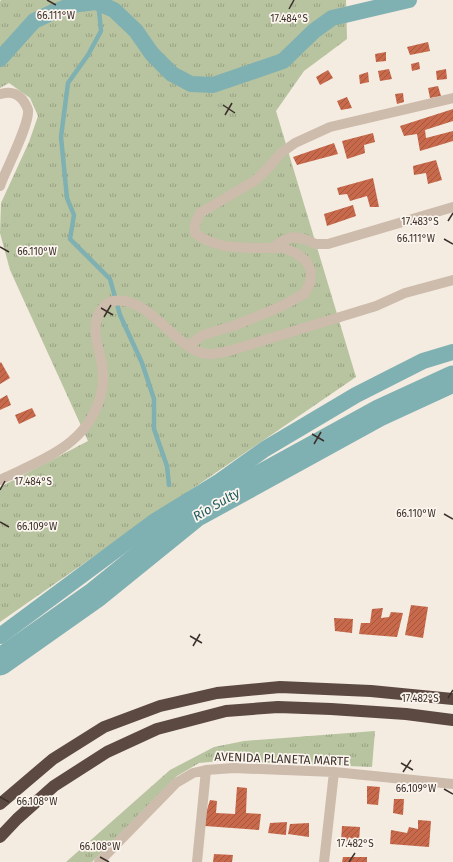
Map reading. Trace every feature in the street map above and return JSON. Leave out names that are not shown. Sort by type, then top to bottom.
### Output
[{"type":"highway","points":[[0,804],[53,759],[104,727],[167,704],[217,693],[280,687],[371,691],[453,699]]},
{"type":"highway","points":[[0,837],[17,819],[54,786],[107,752],[157,729],[226,711],[278,707],[331,709],[406,714],[453,720]]},
{"type":"street","points":[[0,94],[11,92],[18,95],[26,103],[28,111],[26,124],[0,186]]},
{"type":"street","points":[[188,346],[204,335],[258,317],[280,307],[304,294],[310,283],[311,271],[306,261],[296,253],[284,248],[224,246],[202,238],[195,232],[195,224],[200,213],[256,180],[281,153],[295,143],[330,127],[453,98]]},
{"type":"street","points":[[272,248],[284,240],[293,237],[304,239],[316,244],[328,244],[453,207]]},
{"type":"street","points":[[0,480],[56,453],[77,437],[90,420],[99,402],[103,378],[95,331],[97,317],[104,306],[112,301],[124,301],[139,306],[188,346],[200,352],[213,355],[376,306],[405,293],[453,280]]},
{"type":"street","name":"AVENIDA PLANETA MARTE","points":[[99,862],[176,783],[193,773],[206,770],[234,768],[334,772],[453,784]]},
{"type":"street","points":[[197,862],[206,770]]},
{"type":"street","points":[[324,862],[334,772]]},
{"type":"green space","points":[[1,0],[346,0],[347,39],[304,71],[276,111],[356,377],[0,622],[0,487],[88,441],[10,270],[0,233],[1,203],[29,142],[38,116],[30,98],[9,83],[0,88]]},
{"type":"green space","points":[[375,731],[372,767],[220,761],[199,763],[177,776],[92,862],[66,862],[170,770],[214,747],[244,741]]},
{"type":"building","points":[[428,42],[430,51],[410,55],[407,47]]},
{"type":"building","points":[[386,52],[386,61],[376,62],[375,54]]},
{"type":"building","points":[[419,62],[420,69],[412,71],[411,64]]},
{"type":"building","points":[[389,69],[392,79],[380,81],[378,71]]},
{"type":"building","points":[[446,69],[447,79],[437,80],[436,71]]},
{"type":"building","points":[[328,70],[333,78],[320,85],[316,77]]},
{"type":"building","points":[[368,72],[369,82],[360,84],[359,75]]},
{"type":"building","points":[[438,86],[441,96],[430,98],[428,88]]},
{"type":"building","points":[[403,93],[404,102],[397,104],[395,94]]},
{"type":"building","points":[[347,97],[352,108],[341,110],[337,101]]},
{"type":"building","points":[[453,109],[453,121],[425,130],[426,138],[453,131],[453,141],[420,151],[417,134],[404,136],[400,126]]},
{"type":"building","points":[[373,133],[375,142],[364,145],[365,153],[347,159],[342,141]]},
{"type":"building","points":[[334,143],[338,154],[297,165],[293,157]]},
{"type":"building","points":[[436,160],[442,180],[428,184],[426,173],[414,175],[413,166]]},
{"type":"building","points":[[373,178],[379,207],[370,207],[367,196],[350,201],[347,194],[339,195],[337,188]]},
{"type":"building","points":[[353,205],[356,216],[327,226],[324,214]]},
{"type":"building","points":[[1,362],[10,378],[0,384],[0,363]]},
{"type":"building","points":[[7,395],[11,405],[0,410],[0,399]]},
{"type":"building","points":[[32,408],[36,416],[19,424],[15,415]]},
{"type":"building","points":[[411,605],[428,607],[423,638],[405,635]]},
{"type":"building","points":[[383,608],[381,618],[389,617],[391,612],[403,613],[397,637],[359,634],[361,623],[370,623],[372,609]]},
{"type":"building","points":[[334,618],[353,619],[352,633],[335,631]]},
{"type":"building","points":[[367,786],[380,787],[378,805],[367,804]]},
{"type":"building","points":[[237,787],[247,788],[246,813],[261,814],[259,830],[205,826],[206,813],[210,800],[217,801],[216,813],[235,814]]},
{"type":"building","points":[[394,799],[404,799],[403,815],[393,813]]},
{"type":"building","points":[[418,820],[431,821],[429,847],[390,844],[391,830],[407,833],[409,827],[418,829]]},
{"type":"building","points":[[287,822],[286,835],[268,833],[270,823]]},
{"type":"building","points":[[309,823],[309,837],[288,834],[290,824]]},
{"type":"building","points":[[342,826],[360,827],[359,842],[341,841]]},
{"type":"building","points":[[214,854],[233,855],[232,862],[213,862]]},
{"type":"building","points":[[343,857],[367,857],[367,862],[342,862]]},
{"type":"waterway","points":[[98,0],[101,31],[88,55],[68,83],[61,137],[67,198],[74,215],[70,239],[110,279],[120,315],[142,363],[154,399],[154,429],[167,466],[169,485]]},
{"type":"waterway","points":[[0,59],[34,21],[72,5],[96,2],[114,10],[136,31],[152,54],[172,74],[191,84],[213,85],[283,61],[314,31],[332,18],[409,0]]},
{"type":"waterway","points":[[0,636],[155,521],[220,481],[265,449],[356,395],[423,361],[453,352]]},
{"type":"waterway","name":"Río Sulty","points":[[0,662],[95,595],[195,514],[379,413],[453,379]]}]
